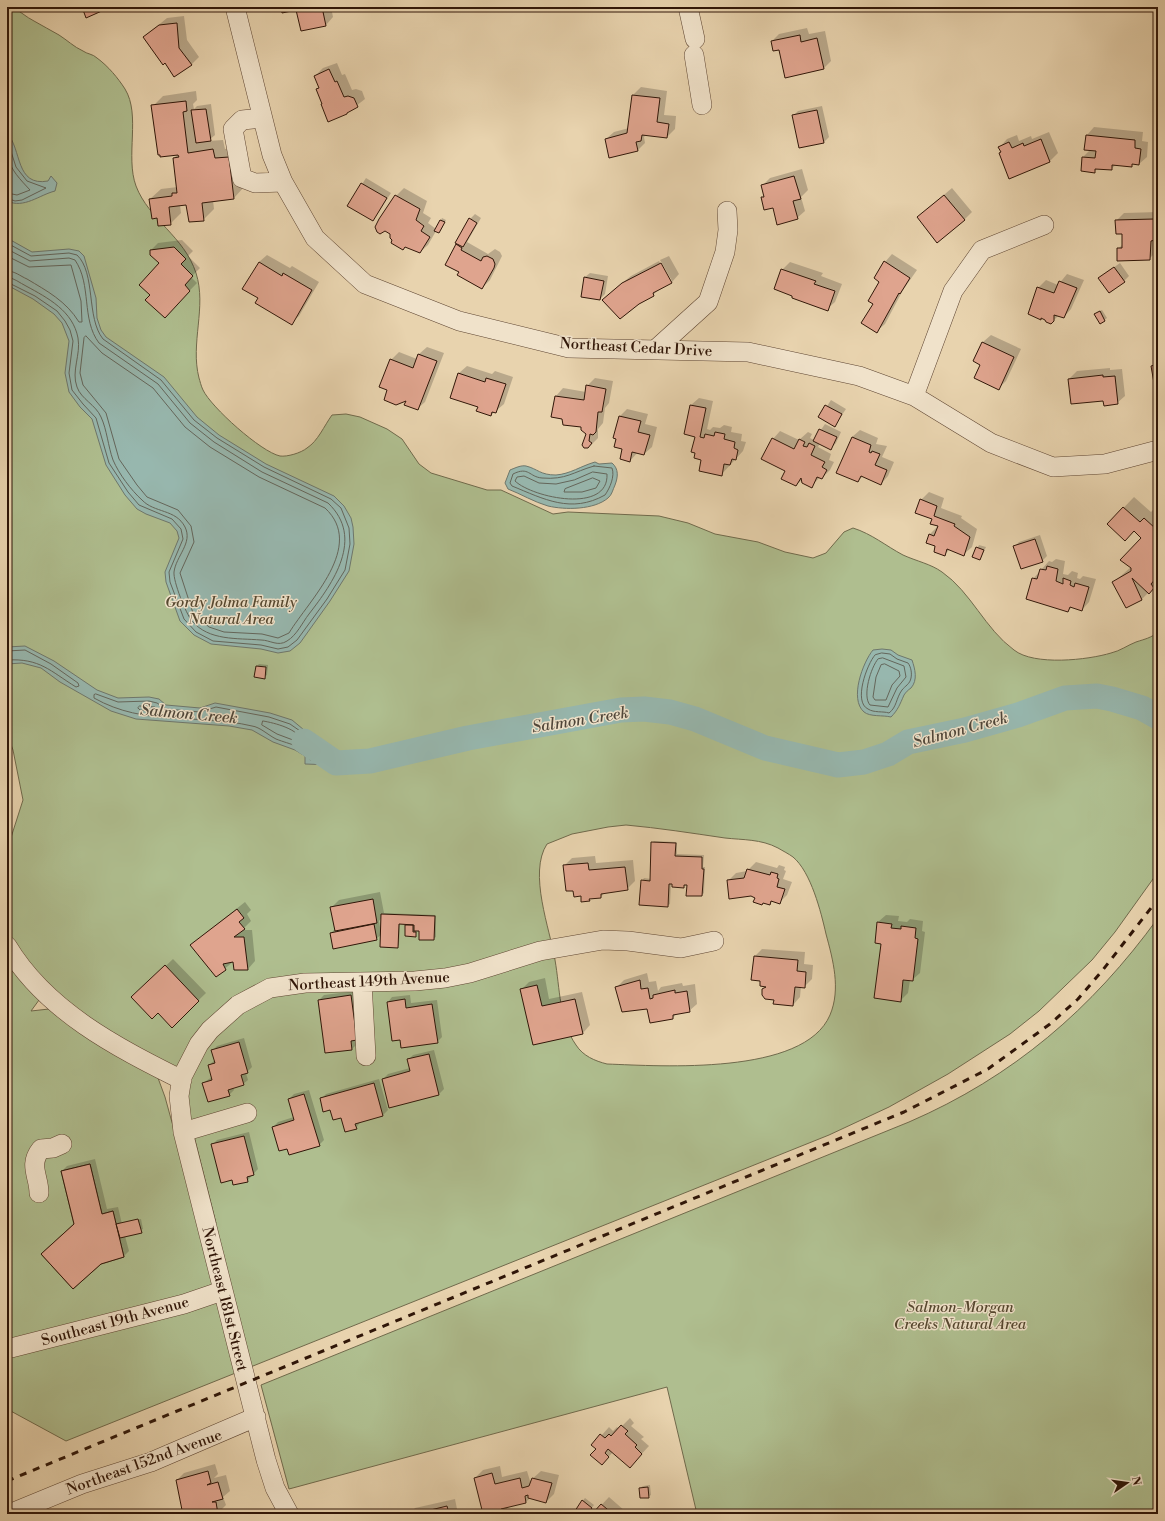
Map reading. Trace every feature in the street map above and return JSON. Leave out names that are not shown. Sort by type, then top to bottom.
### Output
[{"type":"street","name":"Northeast Cedar Drive","points":[[235,7],[272,155],[284,182],[315,238],[365,284],[459,322],[569,348],[748,352],[860,376],[914,396],[991,443],[1053,467],[1105,464],[1158,450]]},
{"type":"street","points":[[688,7],[702,105]]},
{"type":"street","points":[[262,118],[242,120],[233,129],[242,178],[255,183],[284,182]]},
{"type":"street","points":[[655,350],[708,302],[725,252],[728,230],[727,211]]},
{"type":"street","points":[[914,396],[952,291],[982,250],[1044,225]]},
{"type":"street","name":"Northeast 149th Avenue","points":[[182,1080],[190,1060],[210,1030],[238,1005],[270,988],[289,984],[415,981],[445,978],[470,973],[540,950],[603,940],[628,941],[681,948],[714,941]]},
{"type":"street","points":[[7,946],[19,966],[52,1001],[100,1035],[182,1080]]},
{"type":"street","points":[[362,982],[366,1056]]},
{"type":"street","name":"Northeast 181st Street","points":[[182,1080],[179,1096],[183,1132],[222,1291],[276,1488],[290,1514]]},
{"type":"street","points":[[183,1132],[248,1113]]},
{"type":"street","points":[[39,1193],[34,1170],[35,1156],[41,1149],[53,1148],[62,1144]]},
{"type":"street","name":"Southeast 19th Avenue","points":[[7,1349],[184,1304],[222,1291]]},
{"type":"street","name":"Northeast 152nd Avenue","points":[[9,1514],[82,1484],[151,1462],[256,1417]]},
{"type":"green space","name":"Gordy Jolma Family Natural Area","points":[[7,7],[12,7],[59,35],[77,48],[95,57],[112,72],[125,89],[130,99],[132,111],[132,162],[136,186],[149,209],[175,238],[191,260],[196,273],[200,299],[196,352],[199,378],[203,390],[216,407],[249,438],[272,453],[280,456],[290,455],[301,452],[311,445],[332,415],[346,414],[360,417],[387,429],[402,439],[419,464],[431,473],[487,490],[501,490],[553,514],[568,512],[659,516],[688,523],[715,534],[758,542],[785,552],[813,558],[826,553],[844,532],[853,528],[873,537],[903,555],[938,569],[952,580],[1004,641],[1014,650],[1023,655],[1034,658],[1061,660],[1101,656],[1118,651],[1158,632],[1158,872],[1115,932],[1092,960],[1039,1011],[1010,1034],[948,1074],[889,1107],[829,1135],[66,1441],[7,1409],[7,850],[23,800],[13,750],[7,734]],"holes":[[[626,825],[759,841],[772,845],[793,857],[805,872],[814,893],[829,944],[835,974],[835,995],[830,1015],[815,1035],[792,1049],[762,1058],[729,1063],[661,1066],[607,1064],[594,1060],[579,1049],[570,1036],[563,1015],[555,960],[542,901],[540,870],[542,856],[547,844],[572,834]],[[50,985],[49,1009],[31,1011]],[[158,1078],[188,1093],[188,1112],[216,1223],[201,1228],[165,1097]],[[90,1164],[102,1214],[113,1211],[124,1257],[101,1264],[73,1289],[41,1254],[74,1224],[61,1171]]]},
{"type":"green space","name":"Salmon-Morgan Creeks Natural Area","points":[[1158,918],[1158,1514],[697,1514],[667,1387],[289,1489],[261,1385],[909,1122],[947,1104],[1016,1062],[1078,1011],[1133,951]]},
{"type":"water","points":[[7,133],[12,140],[24,173],[37,181],[48,181],[51,176],[57,183],[55,191],[25,202],[13,203],[7,201]]},
{"type":"water","points":[[7,238],[32,252],[69,249],[79,251],[84,256],[96,298],[97,318],[101,330],[106,337],[164,377],[197,417],[219,435],[266,464],[334,496],[344,506],[351,518],[353,527],[354,544],[349,571],[300,643],[290,651],[278,653],[261,649],[211,644],[194,635],[180,621],[166,582],[165,572],[179,538],[177,531],[170,523],[137,509],[125,495],[106,465],[92,419],[80,407],[69,392],[65,373],[69,341],[62,323],[54,314],[33,299],[7,285]]},
{"type":"water","points":[[595,462],[599,464],[612,463],[617,470],[617,479],[609,497],[602,502],[587,507],[563,508],[548,506],[508,489],[505,483],[510,470],[520,466],[526,466],[543,473],[556,475],[566,473]]},
{"type":"water","points":[[25,646],[54,661],[97,690],[118,698],[149,697],[159,699],[166,705],[200,708],[215,703],[270,713],[292,720],[321,744],[333,765],[305,764],[305,756],[295,750],[273,742],[252,730],[229,726],[136,719],[111,711],[60,682],[41,668],[22,663],[7,664],[7,647]]},
{"type":"water","points":[[873,650],[891,650],[898,655],[912,660],[915,671],[915,682],[904,695],[891,717],[867,714],[860,706],[858,699],[859,681],[865,663]]},
{"type":"building","points":[[82,7],[103,7],[104,10],[86,18]]},
{"type":"building","points":[[281,7],[322,7],[326,26],[301,31],[296,10],[282,13]]},
{"type":"building","points":[[177,23],[179,48],[192,65],[174,77],[165,63],[163,65],[143,37],[159,25]]},
{"type":"building","points":[[800,35],[801,42],[817,38],[824,69],[785,78],[779,50],[773,51],[771,41]]},
{"type":"building","points":[[329,69],[335,82],[337,81],[344,97],[348,96],[354,98],[358,107],[347,114],[328,122],[316,89],[319,88],[314,76]]},
{"type":"building","points":[[632,95],[660,98],[657,122],[669,124],[667,138],[642,135],[641,141],[636,142],[638,151],[609,158],[605,139],[627,133]]},
{"type":"building","points":[[186,101],[187,111],[183,112],[188,153],[213,149],[215,158],[229,157],[234,199],[202,203],[204,221],[189,222],[186,205],[169,207],[171,225],[158,226],[157,218],[152,219],[149,199],[172,196],[172,193],[177,193],[173,158],[179,157],[178,155],[160,157],[160,155],[158,155],[151,105]]},
{"type":"building","points":[[206,109],[211,141],[196,143],[191,110]]},
{"type":"building","points":[[817,110],[824,143],[799,148],[792,115]]},
{"type":"building","points":[[1086,135],[1135,140],[1135,148],[1141,149],[1139,165],[1132,164],[1132,167],[1112,165],[1112,170],[1095,169],[1095,173],[1081,171],[1082,157],[1095,158],[1096,151],[1084,150]]},
{"type":"building","points":[[1041,139],[1050,162],[1009,179],[999,153],[1001,152],[998,147],[1009,142],[1012,148],[1023,143],[1024,146]]},
{"type":"building","points":[[794,176],[801,199],[793,201],[798,219],[777,225],[773,208],[764,210],[761,197],[764,197],[761,185]]},
{"type":"building","points":[[361,183],[387,198],[373,221],[347,206]]},
{"type":"building","points":[[395,195],[420,209],[416,220],[424,226],[421,231],[430,237],[420,253],[405,247],[403,250],[391,243],[392,240],[390,238],[390,234],[385,231],[380,234],[377,232],[375,227]]},
{"type":"building","points":[[944,195],[965,220],[937,243],[917,217]]},
{"type":"building","points":[[469,218],[477,223],[463,247],[455,243]]},
{"type":"building","points":[[1154,219],[1155,240],[1151,241],[1150,260],[1117,261],[1117,248],[1122,248],[1122,234],[1116,234],[1115,220]]},
{"type":"building","points":[[440,220],[445,222],[439,233],[434,231]]},
{"type":"building","points":[[456,244],[462,248],[461,250],[481,261],[483,257],[487,256],[493,259],[495,264],[494,268],[482,289],[457,275],[459,272],[445,265]]},
{"type":"building","points":[[174,247],[186,259],[181,264],[193,276],[185,285],[190,291],[165,318],[145,300],[150,295],[139,285],[159,263],[150,255],[150,250]]},
{"type":"building","points":[[884,261],[910,278],[900,294],[899,293],[877,333],[861,323],[873,304],[868,301],[879,282],[874,278]]},
{"type":"building","points":[[259,262],[282,276],[283,273],[312,290],[292,325],[255,303],[258,298],[242,289]]},
{"type":"building","points":[[661,263],[672,283],[653,293],[654,296],[639,304],[620,319],[602,300],[622,283]]},
{"type":"building","points":[[1114,267],[1125,282],[1109,293],[1098,278]]},
{"type":"building","points":[[781,269],[816,281],[814,284],[835,291],[828,311],[792,298],[792,296],[774,289]]},
{"type":"building","points":[[584,277],[604,281],[600,300],[581,297]]},
{"type":"building","points":[[1059,281],[1077,288],[1064,318],[1054,315],[1054,321],[1051,324],[1041,318],[1041,320],[1028,314],[1037,287],[1054,293]]},
{"type":"building","points":[[1100,311],[1105,321],[1100,324],[1094,314]]},
{"type":"building","points":[[982,342],[1014,357],[999,390],[974,378],[980,365],[973,361]]},
{"type":"building","points":[[418,354],[437,361],[418,410],[404,405],[406,401],[396,405],[384,400],[387,390],[379,387],[390,359],[413,368]]},
{"type":"building","points":[[1158,364],[1158,388],[1155,389],[1151,366]]},
{"type":"building","points":[[458,373],[485,382],[486,378],[506,384],[496,413],[492,412],[491,416],[476,411],[478,407],[450,398]]},
{"type":"building","points":[[1103,375],[1103,377],[1115,376],[1118,404],[1104,406],[1103,401],[1071,404],[1068,379]]},
{"type":"building","points":[[586,385],[606,389],[602,412],[598,412],[596,432],[593,435],[590,434],[589,441],[592,443],[588,448],[584,448],[582,445],[586,434],[581,430],[581,427],[563,425],[562,419],[551,417],[555,396],[584,400]]},
{"type":"building","points":[[690,405],[706,408],[700,437],[704,438],[705,434],[714,436],[715,432],[725,434],[724,439],[735,442],[734,448],[738,450],[736,460],[732,459],[730,465],[724,464],[722,476],[699,471],[701,460],[694,458],[695,453],[691,452],[695,437],[684,434]]},
{"type":"building","points":[[825,405],[842,414],[835,427],[818,417]]},
{"type":"building","points":[[619,416],[641,421],[638,432],[650,435],[644,455],[632,452],[630,462],[620,459],[622,449],[614,447],[616,439],[613,438]]},
{"type":"building","points":[[819,429],[837,437],[831,450],[813,441]]},
{"type":"building","points":[[852,437],[871,445],[869,452],[871,453],[872,451],[880,454],[875,465],[887,470],[881,485],[861,476],[858,482],[836,473]]},
{"type":"building","points":[[772,438],[794,449],[799,439],[805,442],[803,446],[807,447],[809,443],[815,446],[811,455],[825,462],[822,467],[827,470],[822,479],[817,477],[812,488],[802,483],[801,478],[796,486],[781,479],[785,471],[761,459]]},
{"type":"building","points":[[920,499],[937,506],[934,516],[955,524],[954,526],[970,537],[964,556],[947,549],[945,556],[934,552],[935,546],[926,543],[929,534],[934,536],[938,526],[930,524],[932,519],[915,513]]},
{"type":"building","points":[[1123,507],[1140,522],[1144,518],[1156,529],[1158,528],[1158,555],[1156,556],[1158,564],[1153,569],[1158,573],[1158,576],[1151,584],[1154,588],[1149,594],[1132,578],[1142,600],[1126,608],[1112,582],[1131,571],[1131,568],[1120,560],[1141,538],[1134,531],[1125,541],[1107,524]]},
{"type":"building","points":[[1035,539],[1043,562],[1021,569],[1013,546]]},
{"type":"building","points":[[976,547],[984,550],[980,560],[972,557]]},
{"type":"building","points":[[1047,566],[1058,569],[1056,581],[1063,584],[1063,578],[1071,581],[1070,585],[1074,587],[1075,583],[1089,587],[1082,611],[1070,607],[1068,612],[1026,599],[1032,578],[1037,579],[1040,569],[1046,570]]},
{"type":"building","points":[[256,666],[266,667],[265,679],[254,677]]},
{"type":"building","points":[[651,842],[676,843],[675,856],[702,857],[702,869],[704,869],[702,896],[686,896],[687,885],[684,885],[684,888],[672,887],[672,884],[669,884],[668,907],[639,905],[641,880],[650,881]]},
{"type":"building","points":[[588,863],[589,870],[625,867],[628,890],[601,894],[601,898],[589,899],[590,901],[581,902],[581,896],[574,897],[573,891],[566,891],[563,865]]},
{"type":"building","points":[[747,869],[770,875],[771,872],[778,874],[777,878],[779,879],[777,887],[785,889],[780,904],[771,901],[770,905],[763,903],[762,905],[753,902],[755,898],[751,896],[729,899],[727,880],[744,878]]},
{"type":"building","points":[[373,899],[377,923],[335,931],[330,907]]},
{"type":"building","points":[[237,909],[244,918],[239,922],[245,929],[234,937],[244,937],[248,970],[234,970],[233,962],[223,964],[226,970],[216,977],[190,945]]},
{"type":"building","points":[[381,914],[435,916],[434,940],[419,940],[419,931],[414,931],[414,925],[399,924],[398,948],[380,947]]},
{"type":"building","points":[[877,922],[892,924],[891,928],[901,929],[901,926],[916,928],[915,938],[918,939],[913,981],[903,980],[901,1002],[874,998],[881,944],[875,943]]},
{"type":"building","points":[[374,924],[377,940],[333,949],[330,933]]},
{"type":"building","points":[[405,925],[413,925],[413,932],[416,932],[416,937],[405,936]]},
{"type":"building","points":[[754,956],[798,960],[797,971],[806,972],[805,988],[795,987],[793,1006],[773,1004],[774,1000],[765,999],[762,995],[762,989],[766,987],[760,986],[760,981],[751,980]]},
{"type":"building","points":[[165,965],[199,1001],[172,1028],[158,1013],[152,1019],[131,997]]},
{"type":"building","points":[[640,980],[641,989],[648,988],[650,999],[653,998],[653,995],[675,990],[675,993],[687,991],[690,1012],[673,1015],[673,1019],[650,1023],[647,1009],[622,1012],[615,987]]},
{"type":"building","points":[[537,985],[542,1006],[575,999],[583,1034],[533,1045],[520,989]]},
{"type":"building","points":[[351,995],[357,1040],[351,1041],[352,1050],[325,1053],[318,1000]]},
{"type":"building","points":[[405,999],[406,1008],[432,1004],[438,1043],[401,1048],[400,1040],[392,1041],[387,1002]]},
{"type":"building","points":[[239,1042],[248,1073],[241,1075],[244,1085],[228,1090],[230,1096],[208,1102],[202,1083],[212,1080],[208,1065],[215,1063],[211,1050]]},
{"type":"building","points":[[429,1054],[439,1095],[389,1108],[382,1079],[410,1071],[407,1059]]},
{"type":"building","points":[[374,1083],[383,1116],[355,1124],[357,1129],[345,1132],[341,1118],[333,1120],[330,1110],[323,1112],[320,1098]]},
{"type":"building","points":[[304,1094],[320,1146],[289,1155],[287,1149],[279,1151],[272,1127],[294,1120],[288,1099]]},
{"type":"building","points":[[244,1136],[254,1175],[247,1177],[248,1182],[233,1185],[232,1180],[221,1183],[211,1144]]},
{"type":"building","points":[[90,1164],[102,1214],[113,1211],[124,1257],[101,1264],[73,1289],[41,1254],[74,1224],[61,1171]]},
{"type":"building","points":[[138,1219],[142,1233],[120,1238],[116,1224]]},
{"type":"building","points":[[621,1425],[628,1431],[625,1434],[637,1445],[635,1447],[642,1454],[630,1468],[608,1449],[605,1453],[609,1457],[602,1465],[590,1455],[596,1449],[591,1445],[600,1434],[605,1438],[609,1434],[611,1436]]},
{"type":"building","points":[[208,1471],[211,1483],[207,1485],[218,1482],[223,1499],[212,1502],[216,1502],[218,1514],[184,1514],[176,1480]]},
{"type":"building","points":[[492,1473],[495,1484],[520,1478],[522,1488],[529,1486],[532,1478],[552,1483],[546,1503],[528,1498],[528,1495],[525,1496],[526,1503],[501,1509],[502,1514],[483,1514],[474,1478]]},
{"type":"building","points":[[648,1487],[649,1498],[640,1498],[639,1488]]},
{"type":"building","points":[[582,1500],[592,1508],[588,1514],[573,1514]]},
{"type":"building","points":[[601,1504],[613,1514],[592,1514]]},
{"type":"building","points":[[447,1506],[449,1514],[414,1514]]},
{"type":"waterway","name":"Salmon Creek","points":[[304,741],[336,763],[370,761],[468,738],[621,710],[644,709],[670,712],[695,719],[765,748],[838,765],[864,762],[888,754],[908,742],[965,730],[1018,715],[1065,698],[1097,696],[1112,699],[1142,708],[1158,717]]},
{"type":"railway","points":[[7,1481],[904,1112],[988,1069],[1050,1024],[1078,999],[1102,971],[1158,899]]}]
